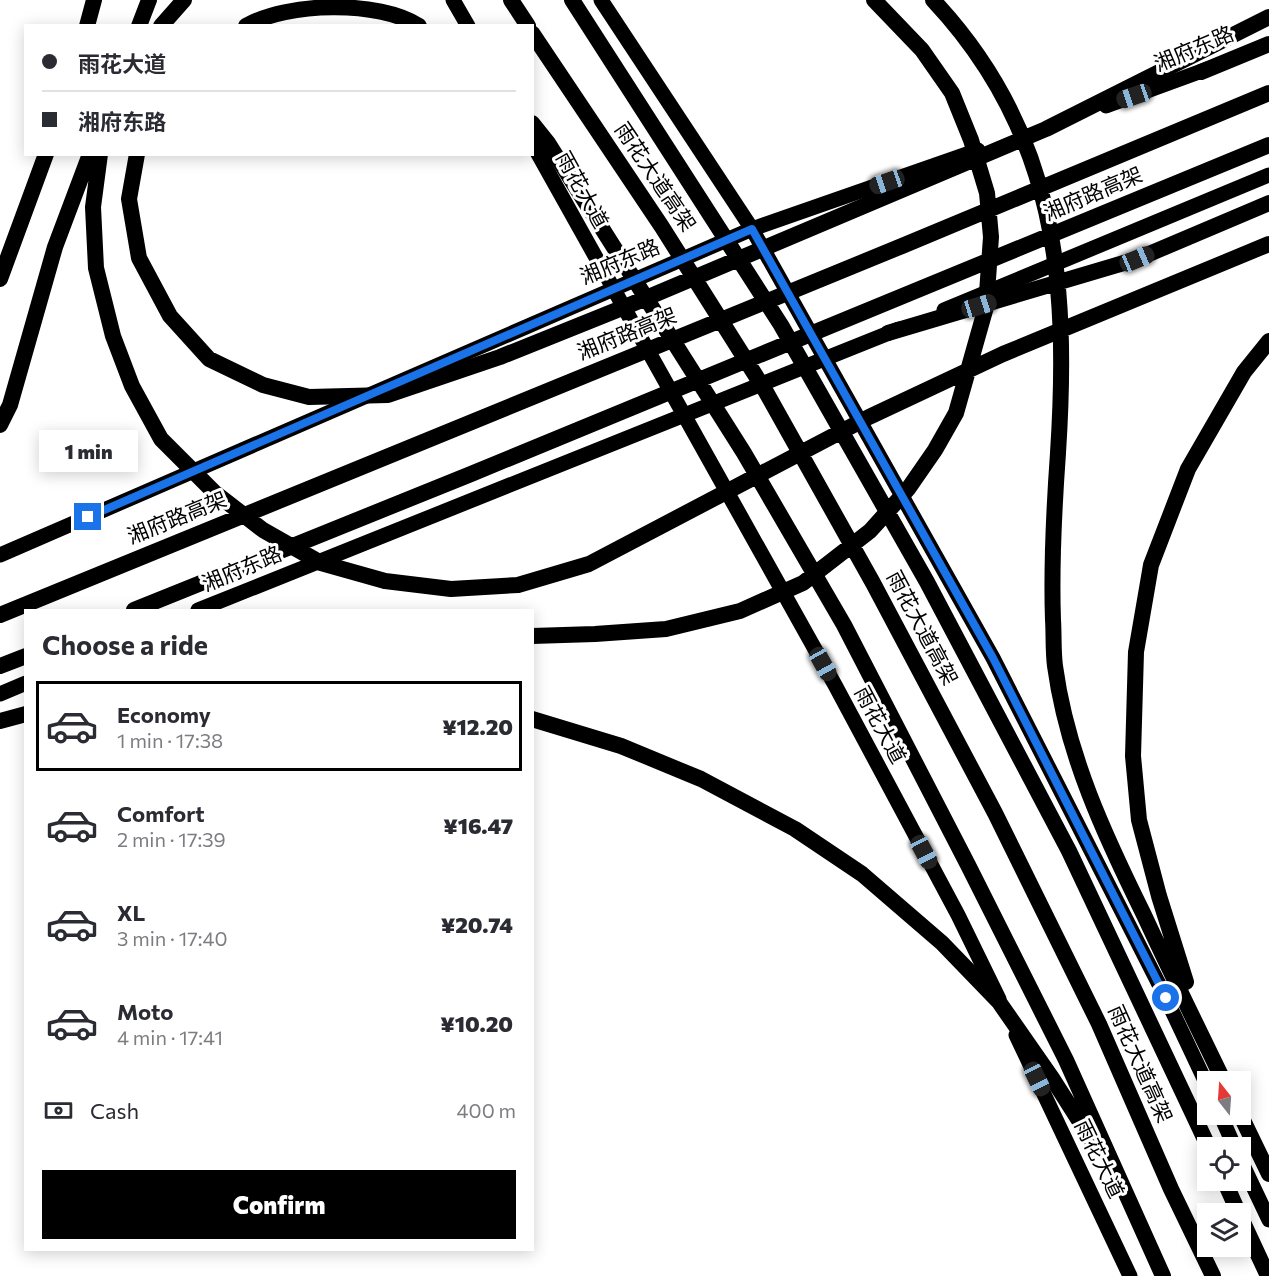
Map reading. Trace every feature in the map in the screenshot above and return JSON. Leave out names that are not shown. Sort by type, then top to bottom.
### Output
[{"type":"highway","points":[[88,24],[94,0]]},
{"type":"highway","points":[[140,24],[148,0]]},
{"type":"highway","points":[[163,24],[184,0]]},
{"type":"highway","points":[[511,0],[527,24]]},
{"type":"highway","name":"雨花大道高架","points":[[572,0],[781,325],[927,582],[1069,851],[1204,1137]]},
{"type":"highway","points":[[534,636],[666,629],[740,611],[803,582],[878,523],[908,489],[935,450],[956,413],[986,308],[991,237],[987,193],[971,141],[952,93],[922,50],[874,0]]},
{"type":"highway","points":[[933,0],[967,40],[1002,92],[1034,162],[1056,265],[1062,317],[1060,397],[1052,527],[1054,654],[1067,727],[1087,791],[1122,871],[1219,1071]]},
{"type":"highway","points":[[252,24],[308,6],[372,9],[413,24]]},
{"type":"highway","points":[[137,156],[129,199],[139,258],[170,316],[209,358],[263,385],[309,398],[388,395],[500,357],[632,304],[1046,129],[1269,17]]},
{"type":"highway","name":"雨花大道高架","points":[[534,36],[662,227],[766,392],[873,583],[996,813],[1099,1024],[1171,1189],[1213,1276]]},
{"type":"highway","points":[[1201,72],[1269,44]]},
{"type":"highway","name":"湘府路高架","points":[[0,615],[902,246],[1269,93]]},
{"type":"highway","points":[[534,125],[549,143],[679,348],[744,453],[844,625],[1066,1060],[1163,1276]]},
{"type":"highway","name":"湘府路高架","points":[[136,609],[471,474],[1269,145]]},
{"type":"highway","points":[[0,279],[45,156]]},
{"type":"highway","points":[[0,425],[10,405],[55,247],[89,156]]},
{"type":"highway","points":[[100,156],[93,207],[96,268],[113,336],[132,386],[161,439],[214,492],[263,530],[321,563],[385,582],[451,590],[518,585],[590,564],[870,417],[1003,354],[1269,244]]},
{"type":"highway","points":[[888,333],[1137,259],[1269,203]]},
{"type":"highway","points":[[1209,1050],[1162,907],[1139,820],[1133,756],[1136,652],[1151,566],[1188,469],[1244,372],[1269,341]]},
{"type":"highway","points":[[0,666],[24,657]]},
{"type":"highway","points":[[0,720],[24,714]]},
{"type":"highway","points":[[534,719],[621,746],[701,779],[795,829],[862,874],[942,943],[999,1002],[1052,1078],[1126,1195]]},
{"type":"highway","points":[[1245,1125],[1269,1174]]},
{"type":"highway","points":[[1251,1239],[1268,1276]]},
{"type":"main road","points":[[453,0],[467,24]]},
{"type":"main road","points":[[601,0],[752,229],[993,658],[1166,998],[1200,1071]]},
{"type":"main road","name":"湘府东路","points":[[0,555],[752,229],[1201,72],[1269,38]]},
{"type":"main road","name":"雨花大道","points":[[534,147],[835,685],[958,915],[1130,1276]]},
{"type":"main road","name":"湘府东路","points":[[200,609],[888,333],[1269,175]]},
{"type":"main road","points":[[0,694],[24,684]]},
{"type":"main road","points":[[1251,1182],[1269,1220]]},
{"type":"route","points":[[88,517],[752,229],[993,658],[1166,998]]}]
